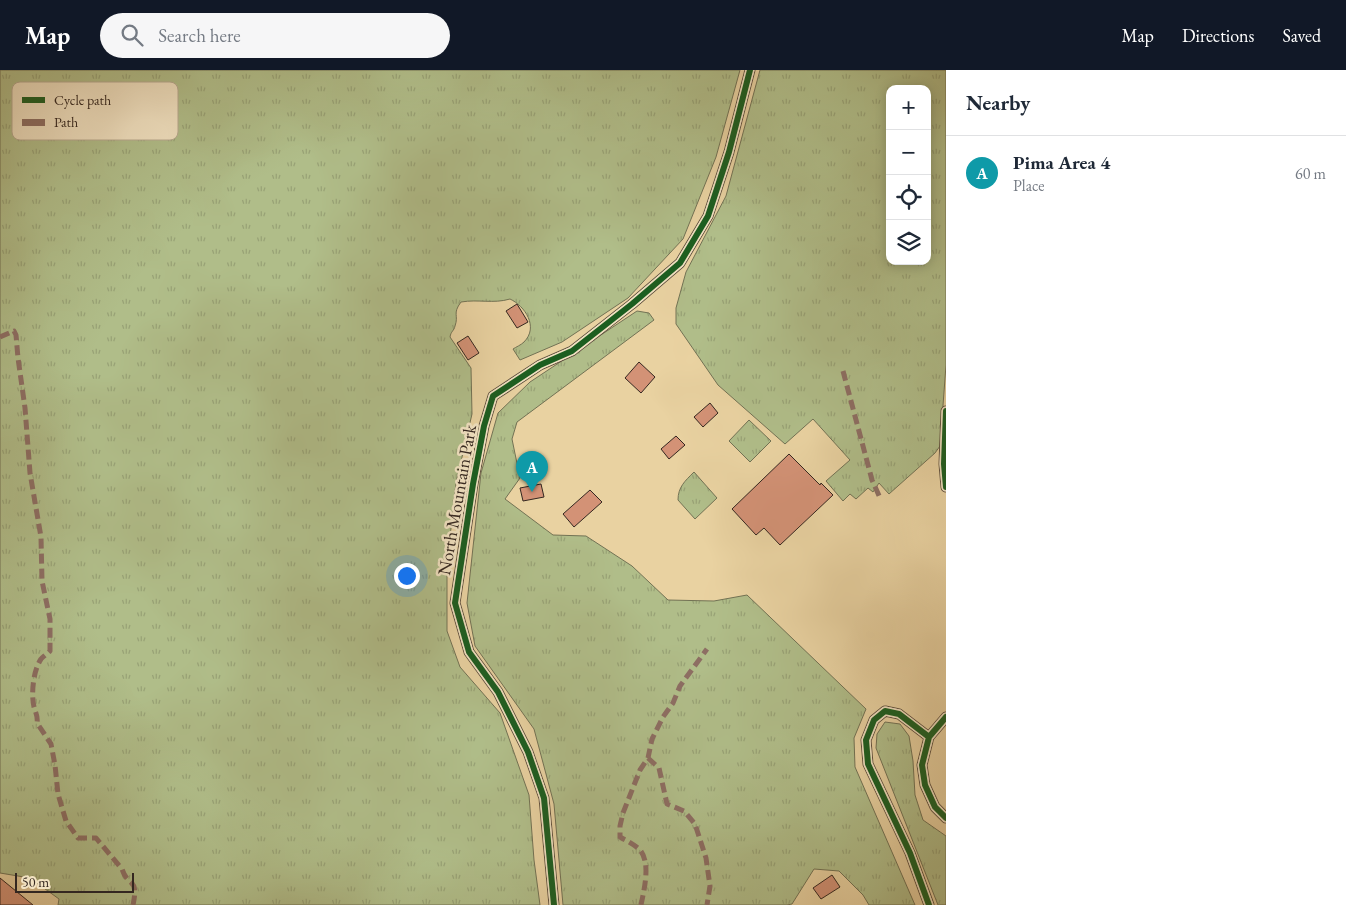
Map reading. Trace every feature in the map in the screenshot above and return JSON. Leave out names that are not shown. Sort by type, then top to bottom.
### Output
[{"type":"lane","name":"North Mountain Park","points":[[554,905],[544,798],[520,734],[498,692],[469,652],[455,603],[484,426],[493,396],[540,365],[572,351],[632,304],[680,262],[708,216],[728,152],[750,70]]},
{"type":"lane","points":[[946,411],[944,464],[946,487]]},
{"type":"lane","points":[[928,905],[910,853],[868,764],[866,740],[874,720],[885,710],[899,714],[929,737]]},
{"type":"lane","points":[[946,717],[929,737],[922,765],[925,785],[935,807],[946,818]]},
{"type":"green space","points":[[0,70],[740,70],[716,157],[683,239],[628,298],[562,342],[520,360],[513,349],[523,343],[528,336],[530,324],[521,307],[510,299],[461,302],[456,312],[455,328],[450,335],[471,368],[472,414],[456,483],[447,564],[447,631],[460,667],[500,713],[529,795],[540,905],[58,905],[59,899],[30,878],[0,873]]},
{"type":"green space","points":[[760,70],[946,70],[946,365],[940,446],[935,453],[889,494],[879,483],[873,492],[868,488],[856,499],[850,494],[843,501],[826,481],[850,460],[813,419],[785,444],[718,385],[676,324],[676,308],[686,272],[726,196]]},
{"type":"green space","points":[[637,311],[649,313],[654,320],[517,422],[512,439],[520,478],[505,499],[553,535],[586,536],[632,566],[668,600],[714,601],[747,595],[866,709],[854,738],[855,767],[915,905],[869,905],[863,895],[839,871],[814,869],[792,904],[787,905],[563,905],[554,804],[534,729],[475,646],[467,603],[481,473],[498,413],[530,382]]},
{"type":"green space","points":[[749,420],[771,441],[750,462],[729,441]]},
{"type":"green space","points":[[694,472],[717,498],[695,519],[678,500],[678,495],[685,481]]},
{"type":"green space","points":[[885,722],[900,724],[909,736],[915,795],[923,820],[946,836],[946,905],[938,905],[876,748],[877,734]]},
{"type":"building","points":[[517,304],[528,322],[517,328],[506,311]]},
{"type":"building","points":[[468,336],[479,353],[468,360],[457,343]]},
{"type":"building","points":[[639,362],[655,377],[641,393],[625,378]]},
{"type":"building","points":[[710,403],[718,413],[703,427],[694,417]]},
{"type":"building","points":[[676,436],[685,445],[669,459],[661,449]]},
{"type":"building","points":[[789,454],[820,485],[821,483],[833,495],[780,545],[764,528],[756,535],[732,509]]},
{"type":"building","points":[[541,484],[544,497],[523,501],[520,488]]},
{"type":"building","points":[[590,490],[602,502],[574,527],[563,514]]},
{"type":"building","points":[[832,875],[840,887],[821,899],[813,888]]},
{"type":"building","points":[[0,878],[33,905],[0,905]]},
{"type":"marked path","points":[[0,337],[14,331],[16,335],[25,408],[30,473],[41,537],[42,581],[50,619],[50,651],[38,664],[33,683],[33,702],[37,723],[51,744],[58,794],[66,821],[78,838],[96,838],[122,869],[124,875],[134,886],[133,905]]},
{"type":"marked path","points":[[843,371],[872,480],[881,500]]},
{"type":"marked path","points":[[641,905],[646,877],[645,862],[640,850],[620,837],[623,813],[640,770],[648,758],[652,739],[663,717],[673,703],[680,686],[707,649]]},
{"type":"marked path","points":[[648,758],[659,768],[667,804],[684,811],[695,824],[706,858],[710,886],[707,905]]},
{"type":"cycle path","points":[[554,905],[544,798],[528,752],[498,692],[469,652],[455,603],[484,426],[493,396],[540,365],[572,351],[680,263],[708,216],[729,152],[750,70]]},
{"type":"cycle path","points":[[946,411],[944,464],[946,487]]},
{"type":"cycle path","points":[[929,737],[899,714],[885,711],[874,720],[866,740],[868,764],[910,853],[929,905]]},
{"type":"cycle path","points":[[946,717],[929,737],[922,765],[925,785],[935,807],[946,818]]},
{"type":"place","name":"Pima Area 4","points":[[532,492]]}]
